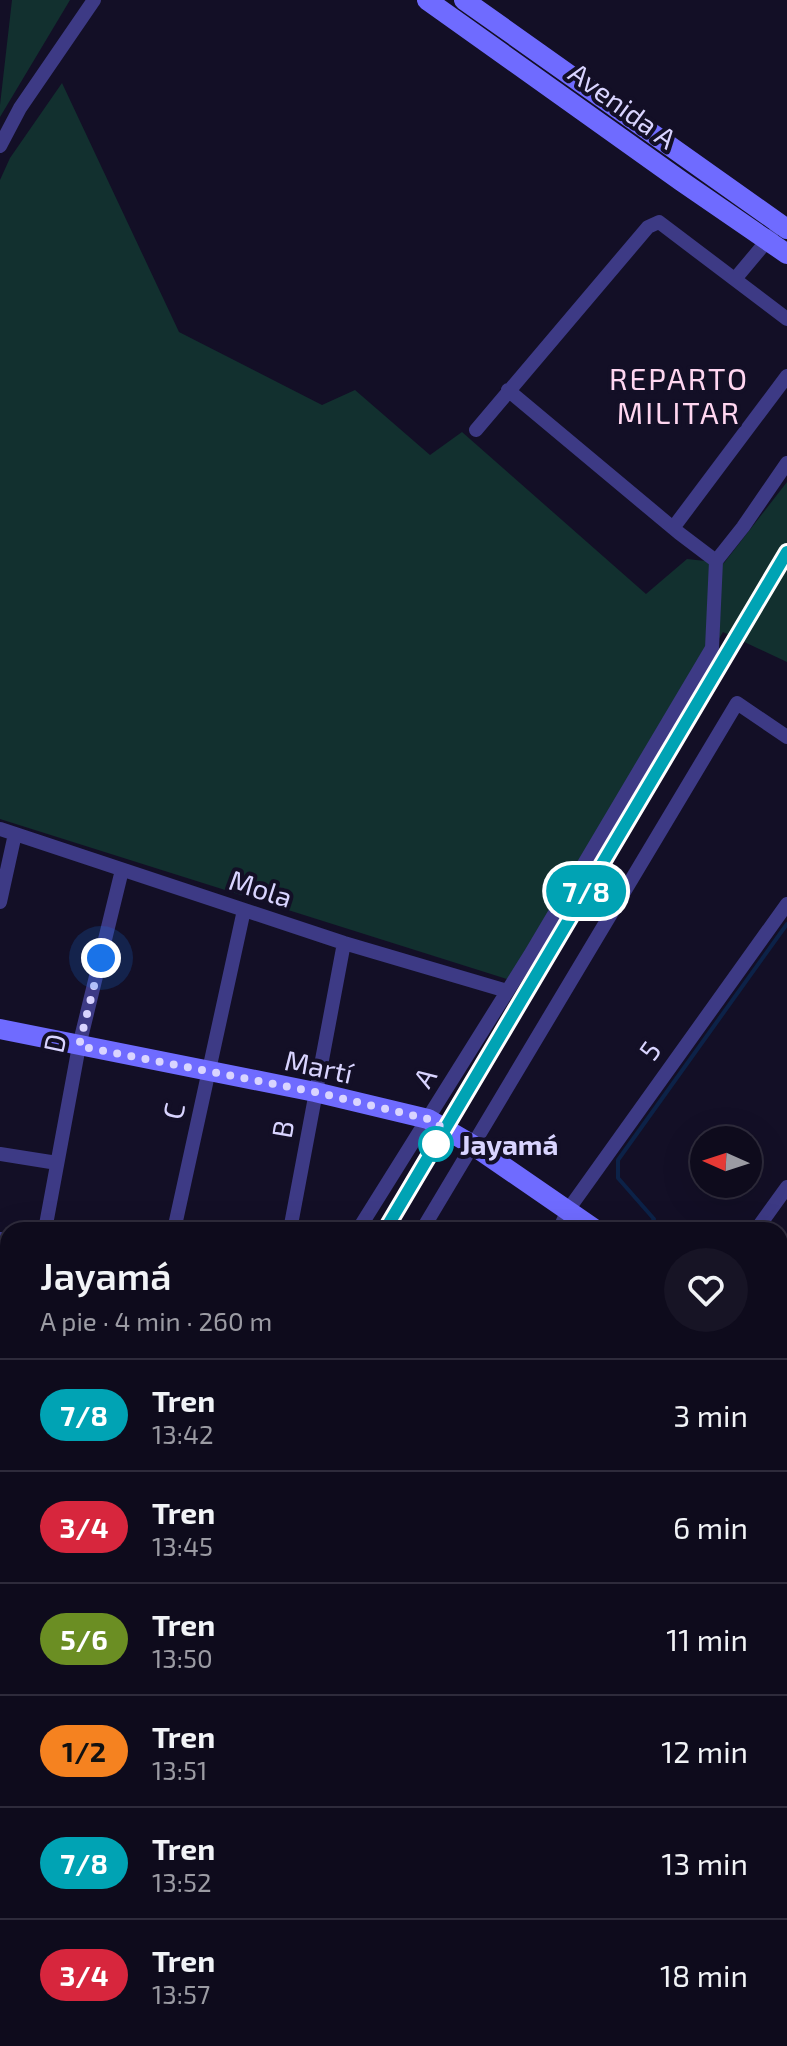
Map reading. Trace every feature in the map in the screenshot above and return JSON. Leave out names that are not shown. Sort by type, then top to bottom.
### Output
[{"type":"main road","name":"Avenida A","points":[[427,0],[787,254]]},
{"type":"main road","name":"Avenida A","points":[[464,0],[783,226]]},
{"type":"main road","name":"Martí","points":[[0,1029],[315,1092],[428,1119],[471,1144],[585,1222]]},
{"type":"street","points":[[0,146],[20,108],[94,0]]},
{"type":"street","points":[[476,430],[648,227],[659,222],[787,319]]},
{"type":"street","points":[[735,279],[783,226]]},
{"type":"street","points":[[673,528],[787,376]]},
{"type":"street","points":[[508,390],[716,561],[787,463]]},
{"type":"street","name":"A","points":[[363,1222],[507,991],[712,648],[716,561]]},
{"type":"street","points":[[427,1222],[737,703],[787,737]]},
{"type":"street","name":"Mola","points":[[0,829],[344,943],[507,991]]},
{"type":"street","points":[[0,902],[15,834]]},
{"type":"street","name":"D","points":[[46,1222],[79,1046],[122,870]]},
{"type":"street","name":"5","points":[[563,1222],[568,1210],[787,904]]},
{"type":"street","name":"C","points":[[176,1222],[244,910]]},
{"type":"street","name":"B","points":[[291,1222],[344,943]]},
{"type":"street","points":[[0,1154],[57,1163]]},
{"type":"street","points":[[762,1222],[787,1187]]},
{"type":"green space","points":[[12,0],[70,0],[0,117],[0,105]]},
{"type":"green space","points":[[62,83],[179,332],[322,405],[355,390],[430,455],[462,432],[646,594],[687,559],[724,563],[787,482],[787,662],[723,632],[513,981],[0,819],[0,180],[10,158]]},
{"type":"waterway","points":[[652,1222],[654,1219],[618,1178],[618,1160],[787,924]]},
{"type":"railway","points":[[390,1222],[787,552]]},
{"type":"train","name":"7/8","points":[[390,1222],[787,552]]},
{"type":"place","name":"Jayamá","points":[[436,1144]]},
{"type":"district","name":"REPARTO MILITAR","points":[[679,395]]},
{"type":"route","points":[[101,958],[79,1046],[315,1092],[428,1119],[445,1129],[436,1144]]}]
